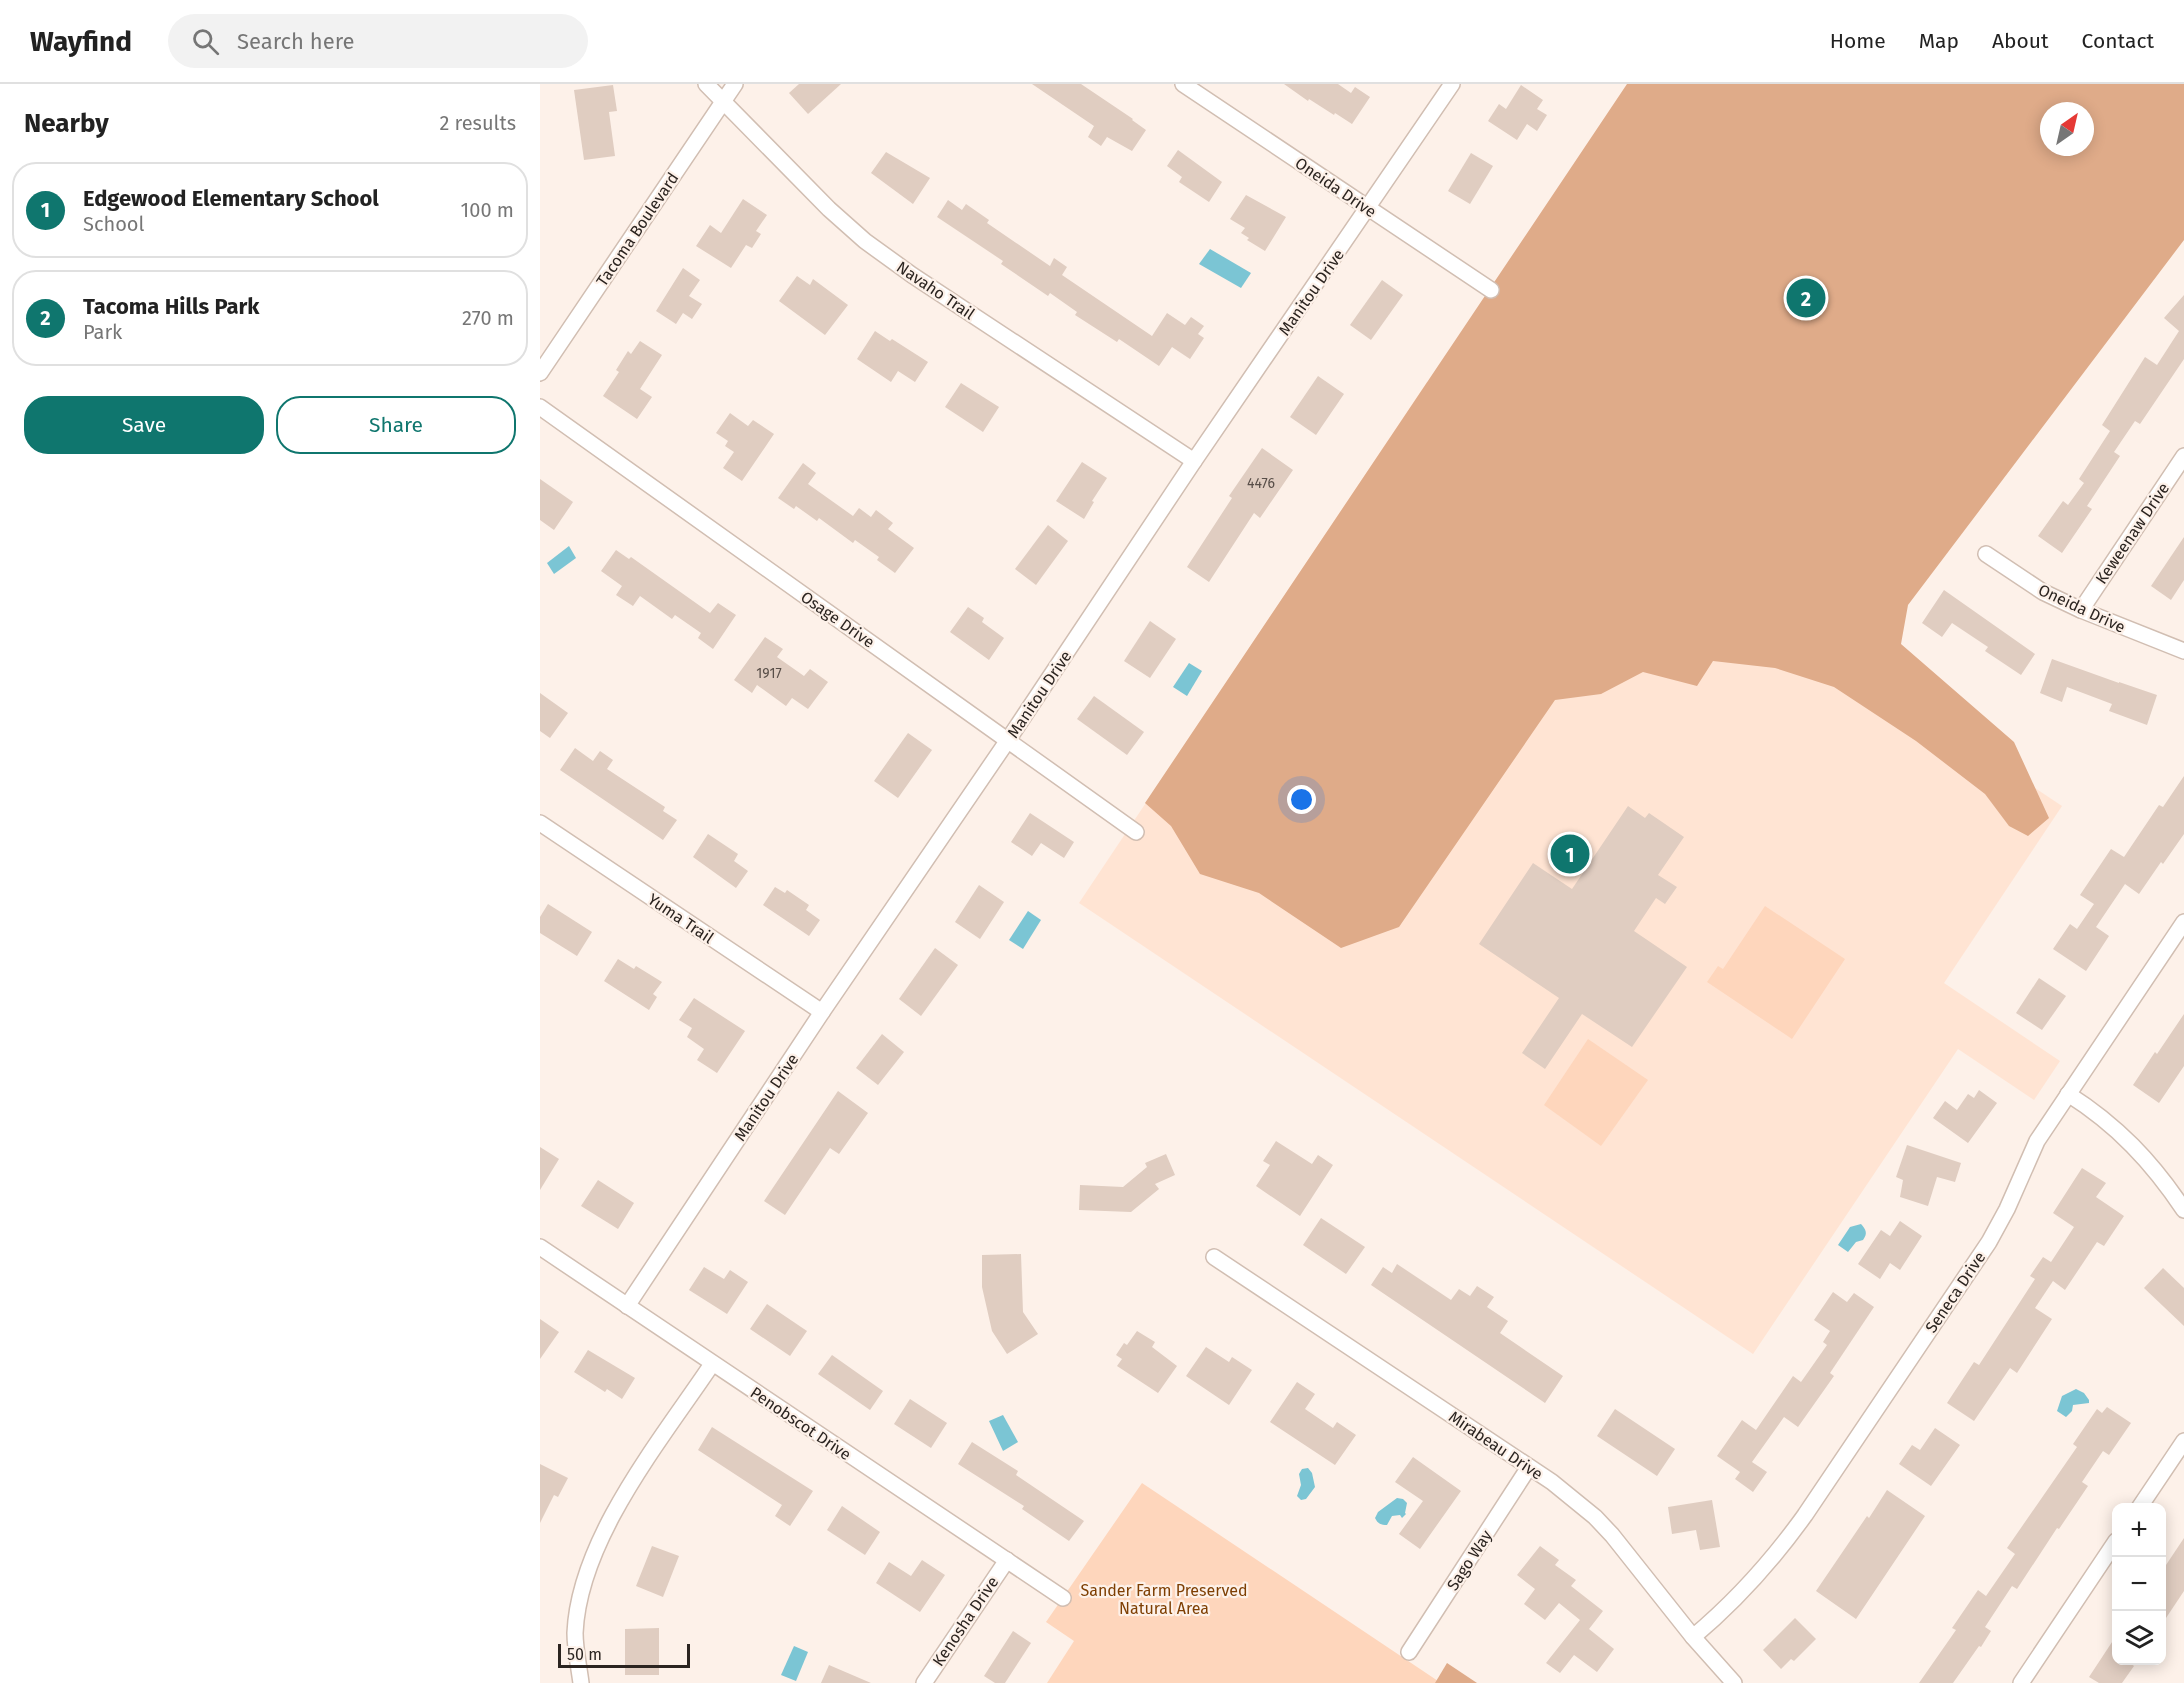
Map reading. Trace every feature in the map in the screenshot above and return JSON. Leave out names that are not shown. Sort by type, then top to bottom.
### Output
[{"type":"street","name":"Navaho Trail","points":[[706,84],[830,209],[888,258],[1194,461]]},
{"type":"street","name":"Tacoma Boulevard","points":[[540,373],[735,84]]},
{"type":"street","name":"Oneida Drive","points":[[1183,84],[1491,290]]},
{"type":"street","name":"Manitou Drive","points":[[627,1306],[822,1012],[1452,84]]},
{"type":"street","name":"Osage Drive","points":[[540,407],[1136,832]]},
{"type":"street","name":"Keweenaw Drive","points":[[2081,610],[2184,456]]},
{"type":"street","name":"Oneida Drive","points":[[1986,554],[2043,592],[2081,610],[2184,651]]},
{"type":"street","name":"Yuma Trail","points":[[540,823],[822,1012]]},
{"type":"street","name":"Seneca Drive","points":[[1693,1637],[1719,1616],[1786,1543],[1989,1242],[2007,1209],[2037,1141],[2184,922]]},
{"type":"street","points":[[2068,1094],[2089,1107],[2127,1138],[2156,1170],[2184,1210]]},
{"type":"street","name":"Penobscot Drive","points":[[540,1247],[1063,1598]]},
{"type":"street","name":"Mirabeau Drive","points":[[1214,1257],[1574,1499],[1612,1535],[1693,1637],[1734,1683]]},
{"type":"street","points":[[581,1683],[575,1634],[580,1603],[591,1563],[603,1532],[624,1494],[712,1364]]},
{"type":"street","points":[[2142,1503],[2184,1441]]},
{"type":"street","name":"Sago Way","points":[[1409,1652],[1529,1467]]},
{"type":"street","points":[[2021,1683],[2112,1547]]},
{"type":"street","name":"Kenosha Drive","points":[[924,1683],[1007,1560]]},
{"type":"shaded area","points":[[1627,84],[2184,84],[2184,240],[1908,605],[1901,644],[2014,742],[2049,818],[2028,836],[2009,826],[1985,794],[1916,741],[1834,687],[1775,668],[1713,661],[1697,686],[1643,672],[1601,694],[1555,700],[1399,927],[1341,948],[1259,893],[1200,874],[1171,826],[1145,803]]},
{"type":"shaded area","points":[[1427,382],[2062,806],[1944,983],[2060,1061],[2034,1100],[1958,1049],[1753,1354],[1079,903]]},
{"type":"shaded area","points":[[1447,1663],[1477,1683],[1435,1683]]},
{"type":"green space","points":[[1765,906],[1845,959],[1792,1039],[1707,982],[1718,966],[1723,969]]},
{"type":"green space","points":[[1588,1039],[1648,1080],[1601,1146],[1544,1105]]},
{"type":"green space","name":"Sander Farm Preserved Natural Area","points":[[1142,1483],[1441,1683],[1047,1683],[1074,1641],[1046,1622]]},
{"type":"water","points":[[1210,249],[1251,273],[1241,288],[1199,264]]},
{"type":"water","points":[[569,546],[576,558],[554,574],[547,563]]},
{"type":"water","points":[[1189,663],[1202,671],[1187,696],[1173,687]]},
{"type":"water","points":[[1028,911],[1041,920],[1023,949],[1009,940]]},
{"type":"water","points":[[1861,1224],[1866,1232],[1863,1240],[1856,1242],[1848,1252],[1838,1245],[1850,1227]]},
{"type":"water","points":[[2076,1389],[2084,1393],[2089,1403],[2073,1405],[2072,1411],[2066,1417],[2057,1411],[2062,1396]]},
{"type":"water","points":[[1003,1415],[1018,1442],[1003,1451],[989,1421]]},
{"type":"water","points":[[1308,1468],[1312,1473],[1315,1487],[1306,1499],[1301,1500],[1297,1496],[1301,1485],[1299,1474],[1302,1469]]},
{"type":"water","points":[[1397,1498],[1407,1503],[1406,1514],[1402,1518],[1400,1515],[1392,1516],[1387,1525],[1379,1523],[1375,1518],[1378,1512]]},
{"type":"water","points":[[794,1646],[808,1652],[796,1681],[781,1675]]},
{"type":"building","points":[[799,84],[841,84],[808,114],[789,93]]},
{"type":"building","points":[[1032,84],[1081,84],[1146,130],[1132,151],[1107,137],[1101,146],[1088,137],[1094,126]]},
{"type":"building","points":[[1284,84],[1338,84],[1351,93],[1355,87],[1370,97],[1352,124],[1309,99],[1308,101]]},
{"type":"building","points":[[613,85],[617,111],[609,112],[615,156],[584,160],[574,90]]},
{"type":"building","points":[[1521,85],[1543,100],[1537,109],[1547,115],[1537,131],[1527,124],[1517,140],[1488,121],[1499,104],[1506,109]]},
{"type":"building","points":[[1178,150],[1222,182],[1209,202],[1179,182],[1182,177],[1167,166]]},
{"type":"building","points":[[886,152],[930,178],[913,204],[871,173]]},
{"type":"building","points":[[1471,153],[1493,166],[1470,204],[1448,191]]},
{"type":"building","points":[[1246,195],[1286,217],[1265,251],[1247,240],[1249,238],[1241,233],[1245,228],[1230,219]]},
{"type":"building","points":[[743,199],[767,215],[756,231],[761,234],[752,248],[746,245],[731,268],[696,246],[710,225],[721,233]]},
{"type":"building","points":[[948,200],[962,210],[966,204],[989,220],[987,223],[1050,266],[1054,258],[1067,267],[1062,275],[1152,336],[1167,313],[1185,325],[1191,317],[1204,326],[1198,334],[1204,338],[1190,359],[1172,347],[1159,366],[1119,339],[1117,342],[1075,315],[1077,312],[1050,293],[1048,296],[1001,264],[1003,261],[937,217]]},
{"type":"building","points":[[683,268],[700,280],[689,296],[702,304],[692,319],[683,313],[676,324],[656,311]]},
{"type":"building","points":[[797,276],[810,285],[813,279],[848,305],[825,335],[779,301]]},
{"type":"building","points":[[1382,280],[1403,295],[1371,340],[1350,325]]},
{"type":"building","points":[[2184,295],[2184,359],[2140,424],[2135,421],[2114,452],[2120,456],[2087,506],[2092,509],[2062,553],[2038,536],[2063,501],[2068,505],[2084,483],[2079,479],[2110,431],[2102,425],[2145,357],[2157,365],[2179,331],[2164,318]]},
{"type":"building","points":[[875,331],[928,362],[915,382],[898,371],[891,382],[857,359]]},
{"type":"building","points":[[640,341],[662,355],[640,389],[652,397],[637,419],[603,396],[619,372],[616,370],[628,351],[631,354]]},
{"type":"building","points":[[1318,376],[1344,394],[1316,435],[1290,417]]},
{"type":"building","points":[[961,383],[999,407],[983,432],[945,407]]},
{"type":"building","points":[[730,413],[748,426],[753,420],[774,434],[742,481],[723,468],[734,452],[725,446],[728,441],[716,433]]},
{"type":"building","points":[[1262,448],[1293,470],[1260,518],[1254,513],[1209,582],[1187,567],[1232,498],[1229,496]]},
{"type":"building","points":[[1082,462],[1107,478],[1092,501],[1094,502],[1084,519],[1056,501]]},
{"type":"building","points":[[803,463],[816,473],[808,484],[853,516],[859,508],[871,517],[876,510],[893,523],[888,529],[914,548],[895,573],[877,560],[879,557],[855,540],[853,543],[819,518],[817,521],[796,506],[794,509],[778,498]]},
{"type":"building","points":[[540,479],[573,502],[554,530],[540,520]]},
{"type":"building","points":[[1048,525],[1068,541],[1036,585],[1015,569]]},
{"type":"building","points":[[2184,537],[2184,580],[2171,600],[2151,586]]},
{"type":"building","points":[[616,550],[629,559],[631,557],[710,613],[718,603],[736,615],[713,649],[698,638],[701,633],[675,615],[672,619],[640,596],[633,606],[616,595],[622,586],[601,571]]},
{"type":"building","points":[[1944,590],[2035,654],[2021,675],[1985,651],[1988,647],[1952,623],[1942,637],[1922,623]]},
{"type":"building","points":[[968,607],[984,618],[982,622],[1004,638],[989,660],[950,632]]},
{"type":"building","points":[[1150,621],[1176,639],[1150,678],[1124,661]]},
{"type":"building","points":[[765,637],[783,649],[777,657],[804,676],[810,669],[828,682],[808,709],[792,698],[786,706],[757,685],[752,693],[734,680]]},
{"type":"building","points":[[2052,659],[2157,695],[2147,725],[2109,711],[2112,704],[2067,687],[2062,702],[2040,693]]},
{"type":"building","points":[[540,693],[568,713],[550,738],[540,731]]},
{"type":"building","points":[[1094,696],[1144,732],[1127,755],[1077,719]]},
{"type":"building","points":[[908,733],[932,750],[898,798],[874,781]]},
{"type":"building","points":[[575,748],[593,761],[600,751],[613,760],[607,769],[665,807],[663,811],[677,820],[663,840],[560,770]]},
{"type":"building","points":[[2184,776],[2184,834],[2139,894],[2125,884],[2096,927],[2109,936],[2086,971],[2053,949],[2070,924],[2077,929],[2094,904],[2080,895],[2111,849],[2124,857],[2159,805],[2163,807]]},
{"type":"building","points":[[1628,806],[1645,818],[1649,813],[1684,837],[1658,875],[1677,887],[1665,904],[1656,898],[1634,931],[1687,967],[1632,1047],[1582,1014],[1545,1069],[1522,1053],[1559,998],[1479,944],[1533,863],[1572,889]]},
{"type":"building","points":[[1030,813],[1074,842],[1064,858],[1041,843],[1032,856],[1011,842]]},
{"type":"building","points":[[708,834],[738,854],[734,861],[748,871],[736,888],[693,857]]},
{"type":"building","points":[[979,885],[1004,902],[980,939],[955,922]]},
{"type":"building","points":[[775,887],[785,893],[787,890],[809,905],[806,910],[820,920],[809,936],[763,905]]},
{"type":"building","points":[[548,904],[592,932],[577,956],[540,933],[540,917]]},
{"type":"building","points":[[935,948],[958,965],[921,1016],[899,999]]},
{"type":"building","points":[[618,959],[634,969],[636,966],[662,982],[653,994],[657,997],[649,1010],[604,981]]},
{"type":"building","points":[[2039,978],[2066,996],[2042,1030],[2016,1013]]},
{"type":"building","points":[[694,998],[745,1031],[717,1073],[697,1060],[704,1049],[687,1037],[692,1028],[679,1020]]},
{"type":"building","points":[[2184,1014],[2184,1066],[2159,1103],[2133,1085]]},
{"type":"building","points":[[882,1034],[904,1052],[878,1085],[856,1068]]},
{"type":"building","points":[[1979,1090],[1997,1103],[1968,1143],[1933,1118],[1945,1101],[1957,1110],[1968,1094],[1974,1098]]},
{"type":"building","points":[[838,1091],[868,1113],[839,1154],[830,1148],[785,1215],[764,1201]]},
{"type":"building","points":[[1276,1141],[1312,1164],[1318,1155],[1333,1165],[1300,1216],[1256,1186],[1270,1165],[1263,1161]]},
{"type":"building","points":[[1907,1145],[1961,1163],[1955,1182],[1937,1177],[1928,1206],[1900,1197],[1903,1180],[1896,1177]]},
{"type":"building","points":[[540,1147],[559,1159],[540,1190]]},
{"type":"building","points":[[1166,1154],[1175,1175],[1155,1184],[1159,1189],[1131,1212],[1079,1210],[1080,1185],[1123,1187],[1147,1167],[1145,1163]]},
{"type":"building","points":[[2082,1168],[2106,1183],[2096,1197],[2124,1216],[2104,1246],[2097,1242],[2065,1290],[2053,1281],[2035,1308],[2052,1319],[2017,1373],[2010,1368],[1974,1421],[1947,1403],[1974,1362],[1979,1365],[2035,1279],[2030,1276],[2043,1257],[2051,1262],[2074,1227],[2053,1213]]},
{"type":"building","points":[[598,1180],[634,1203],[618,1229],[581,1206]]},
{"type":"building","points":[[1321,1218],[1365,1247],[1346,1274],[1303,1245]]},
{"type":"building","points":[[1900,1221],[1922,1236],[1900,1270],[1890,1263],[1880,1279],[1858,1264],[1881,1230],[1890,1236]]},
{"type":"building","points":[[1021,1254],[1023,1312],[1038,1334],[1007,1354],[992,1331],[982,1287],[982,1255]]},
{"type":"building","points":[[1397,1264],[1451,1300],[1459,1289],[1470,1296],[1477,1286],[1494,1297],[1487,1307],[1508,1321],[1500,1333],[1563,1376],[1545,1403],[1371,1285],[1383,1267],[1392,1273]]},
{"type":"building","points":[[704,1267],[724,1279],[730,1270],[748,1282],[727,1314],[689,1290]]},
{"type":"building","points":[[2163,1268],[2184,1288],[2184,1326],[2144,1288]]},
{"type":"building","points":[[1833,1292],[1847,1302],[1854,1293],[1874,1307],[1830,1373],[1834,1376],[1798,1427],[1784,1417],[1752,1462],[1767,1472],[1753,1492],[1735,1479],[1740,1472],[1717,1456],[1742,1420],[1756,1430],[1793,1376],[1801,1382],[1827,1345],[1823,1342],[1830,1331],[1814,1320]]},
{"type":"building","points":[[767,1304],[807,1331],[790,1356],[750,1329]]},
{"type":"building","points":[[540,1319],[559,1332],[540,1359]]},
{"type":"building","points":[[1137,1331],[1155,1342],[1152,1347],[1177,1366],[1158,1393],[1117,1366],[1122,1359],[1116,1355],[1124,1343],[1127,1345]]},
{"type":"building","points":[[1206,1347],[1229,1362],[1232,1357],[1252,1370],[1229,1405],[1186,1376]]},
{"type":"building","points":[[588,1350],[635,1378],[622,1399],[607,1389],[605,1392],[574,1372]]},
{"type":"building","points":[[832,1355],[883,1391],[870,1410],[818,1374]]},
{"type":"building","points":[[1297,1382],[1315,1394],[1305,1409],[1333,1428],[1337,1422],[1356,1435],[1335,1465],[1270,1422]]},
{"type":"building","points":[[910,1399],[947,1423],[931,1448],[894,1424]]},
{"type":"building","points":[[2107,1407],[2131,1423],[2109,1455],[2103,1451],[2082,1482],[2088,1486],[2017,1589],[2012,1586],[1985,1627],[1991,1631],[1981,1647],[1979,1646],[1953,1683],[1919,1683],[1956,1630],[1952,1628],[1978,1590],[1986,1596],[2015,1554],[2007,1548],[2077,1447],[2073,1444],[2097,1409],[2102,1413]]},
{"type":"building","points":[[1615,1409],[1675,1449],[1657,1476],[1597,1436]]},
{"type":"building","points":[[712,1427],[813,1491],[790,1526],[775,1516],[782,1505],[698,1450]]},
{"type":"building","points":[[1935,1428],[1960,1445],[1931,1486],[1899,1464],[1912,1445],[1920,1450]]},
{"type":"building","points":[[972,1442],[1018,1471],[1016,1475],[1084,1521],[1069,1541],[1022,1509],[1024,1506],[958,1464]]},
{"type":"building","points":[[1413,1457],[1461,1491],[1420,1549],[1399,1534],[1423,1501],[1395,1482]]},
{"type":"building","points":[[540,1464],[568,1478],[558,1497],[554,1495],[540,1523]]},
{"type":"building","points":[[1887,1490],[1925,1516],[1856,1619],[1816,1591]]},
{"type":"building","points":[[1712,1500],[1720,1547],[1700,1550],[1696,1530],[1672,1534],[1668,1507]]},
{"type":"building","points":[[842,1506],[880,1532],[865,1555],[827,1530]]},
{"type":"building","points":[[2184,1538],[2184,1591],[2166,1618],[2166,1611],[2166,1565]]},
{"type":"building","points":[[652,1546],[679,1556],[663,1597],[636,1586]]},
{"type":"building","points":[[1540,1546],[1559,1560],[1555,1565],[1576,1580],[1571,1586],[1603,1611],[1589,1629],[1614,1649],[1597,1672],[1574,1655],[1560,1673],[1546,1663],[1580,1620],[1559,1603],[1545,1620],[1524,1604],[1535,1589],[1517,1575]]},
{"type":"building","points":[[922,1560],[945,1575],[920,1612],[876,1583],[889,1562],[911,1576]]},
{"type":"building","points":[[1795,1618],[1816,1639],[1794,1661],[1791,1659],[1781,1669],[1763,1650]]},
{"type":"building","points":[[659,1628],[659,1675],[625,1675],[625,1629]]},
{"type":"building","points":[[1013,1631],[1031,1643],[1005,1683],[995,1683],[984,1676]]},
{"type":"building","points":[[2112,1642],[2112,1665],[2134,1666],[2122,1683],[2099,1683],[2089,1677]]},
{"type":"building","points":[[829,1665],[871,1683],[821,1683]]},
{"type":"place","name":"Tacoma Hills Park","points":[[1806,298]]},
{"type":"place","name":"Edgewood Elementary School","points":[[1570,854]]}]
